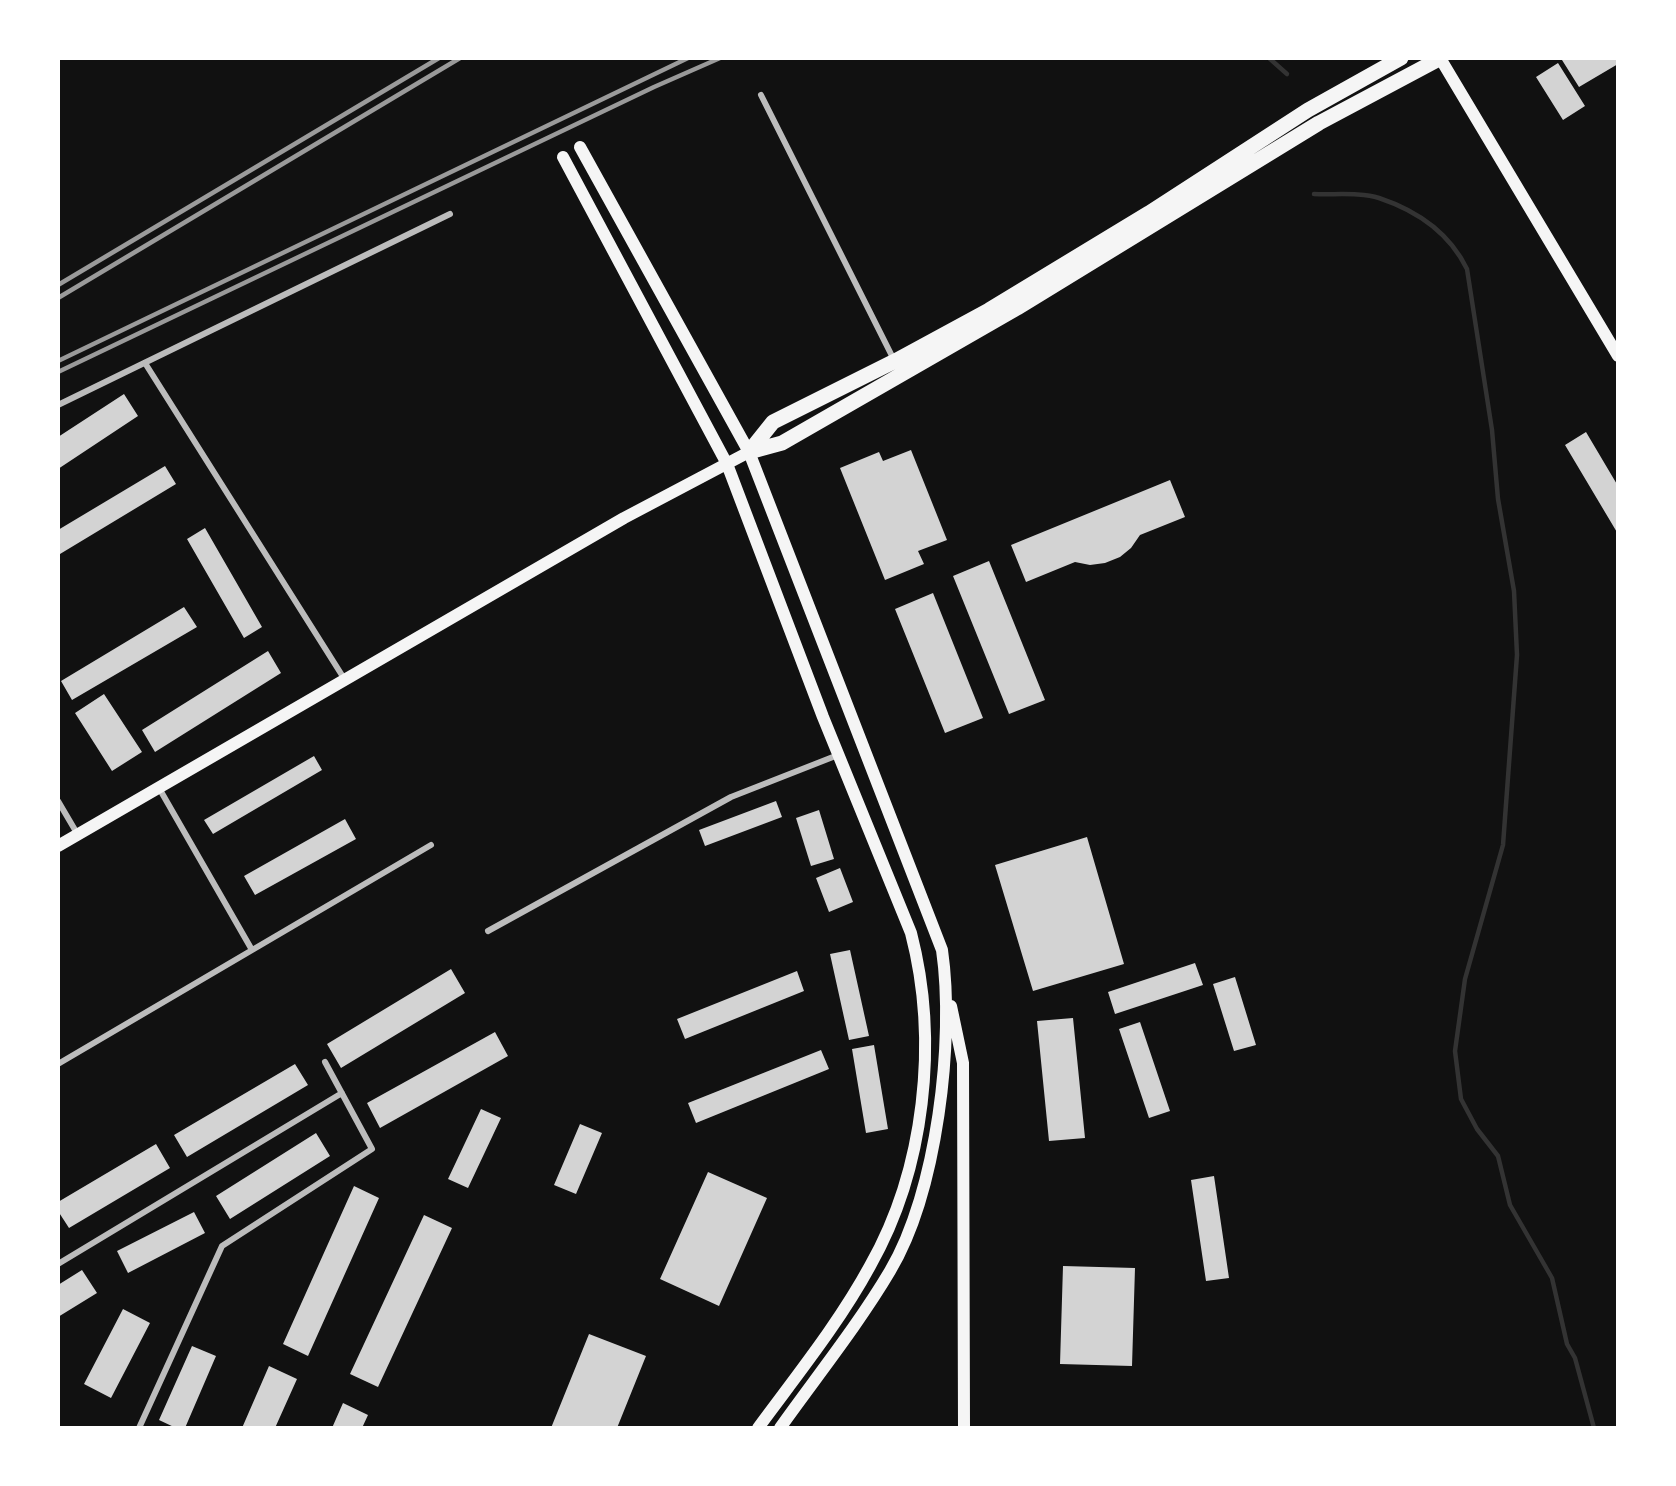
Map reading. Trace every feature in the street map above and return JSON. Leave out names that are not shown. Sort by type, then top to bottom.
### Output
[{"type":"main road","points":[[749,452],[773,422],[989,310],[1149,213],[1308,110],[1401,58]]},
{"type":"main road","points":[[58,846],[624,518],[749,452],[782,443],[1017,308],[1319,123],[1440,59],[1617,356]]},
{"type":"main road","points":[[580,147],[749,452],[942,950],[946,982],[963,1063],[964,1428]]},
{"type":"main road","points":[[563,158],[726,464],[838,755],[911,933],[919,962],[923,1011],[924,1075],[917,1132],[906,1180],[890,1226],[871,1266],[842,1313],[758,1428]]},
{"type":"main road","points":[[780,1428],[879,1288],[910,1231],[926,1176],[938,1114],[946,1056],[946,982]]},
{"type":"street","points":[[760,95],[894,361]]},
{"type":"street","points":[[58,405],[450,214]]},
{"type":"street","points":[[145,363],[345,680]]},
{"type":"street","points":[[488,931],[731,796],[838,755]]},
{"type":"street","points":[[159,788],[252,950]]},
{"type":"street","points":[[58,801],[78,835]]},
{"type":"street","points":[[58,1064],[431,845]]},
{"type":"street","points":[[139,1428],[222,1246],[372,1149],[325,1062]]},
{"type":"street","points":[[58,1264],[342,1093]]},
{"type":"building","points":[[1564,58],[1618,58],[1618,64],[1579,87],[1562,60]]},
{"type":"building","points":[[1558,63],[1585,106],[1563,120],[1536,77]]},
{"type":"building","points":[[124,394],[138,416],[58,469],[58,437]]},
{"type":"building","points":[[1586,432],[1618,486],[1618,534],[1565,445]]},
{"type":"building","points":[[911,450],[947,540],[918,551],[924,564],[885,580],[840,468],[879,452],[883,461]]},
{"type":"building","points":[[165,466],[176,484],[60,554],[58,530]]},
{"type":"building","points":[[1170,480],[1185,517],[1140,535],[1131,548],[1120,557],[1105,563],[1090,565],[1075,562],[1026,582],[1011,545]]},
{"type":"building","points":[[205,528],[262,627],[244,638],[187,539]]},
{"type":"building","points":[[989,561],[1045,700],[1009,714],[953,576]]},
{"type":"building","points":[[933,593],[983,718],[945,733],[895,609]]},
{"type":"building","points":[[184,607],[197,627],[72,700],[61,681]]},
{"type":"building","points":[[268,651],[281,673],[155,752],[142,730]]},
{"type":"building","points":[[104,694],[142,752],[112,771],[75,713]]},
{"type":"building","points":[[314,756],[322,770],[213,834],[204,820]]},
{"type":"building","points":[[776,801],[782,817],[705,846],[699,830]]},
{"type":"building","points":[[819,810],[834,859],[811,866],[796,818]]},
{"type":"building","points":[[345,819],[356,839],[255,895],[244,876]]},
{"type":"building","points":[[1087,837],[1124,964],[1033,991],[995,865]]},
{"type":"building","points":[[840,868],[853,902],[829,912],[816,878]]},
{"type":"building","points":[[850,950],[869,1036],[849,1040],[830,954]]},
{"type":"building","points":[[1195,963],[1203,985],[1115,1014],[1108,992]]},
{"type":"building","points":[[451,969],[465,993],[341,1068],[327,1044]]},
{"type":"building","points":[[797,971],[804,991],[685,1039],[677,1019]]},
{"type":"building","points":[[1235,977],[1256,1045],[1234,1051],[1213,984]]},
{"type":"building","points":[[1073,1018],[1085,1138],[1049,1141],[1037,1021]]},
{"type":"building","points":[[1140,1022],[1170,1111],[1149,1118],[1119,1029]]},
{"type":"building","points":[[495,1032],[508,1056],[380,1128],[367,1103]]},
{"type":"building","points":[[874,1045],[888,1129],[866,1133],[852,1049]]},
{"type":"building","points":[[821,1050],[829,1069],[696,1123],[688,1103]]},
{"type":"building","points":[[295,1064],[308,1085],[187,1157],[174,1135]]},
{"type":"building","points":[[481,1109],[501,1118],[468,1188],[448,1179]]},
{"type":"building","points":[[580,1124],[602,1133],[576,1194],[554,1185]]},
{"type":"building","points":[[316,1133],[330,1156],[230,1219],[216,1196]]},
{"type":"building","points":[[156,1144],[170,1168],[69,1228],[58,1211],[58,1202]]},
{"type":"building","points":[[708,1172],[767,1198],[719,1306],[660,1279]]},
{"type":"building","points":[[1214,1176],[1229,1278],[1206,1281],[1191,1180]]},
{"type":"building","points":[[354,1186],[379,1198],[308,1356],[283,1344]]},
{"type":"building","points":[[194,1212],[205,1233],[128,1273],[117,1251]]},
{"type":"building","points":[[424,1215],[452,1228],[378,1387],[350,1374]]},
{"type":"building","points":[[1063,1266],[1135,1268],[1132,1366],[1060,1364]]},
{"type":"building","points":[[82,1270],[97,1293],[58,1317],[58,1285]]},
{"type":"building","points":[[123,1309],[150,1323],[111,1398],[84,1384]]},
{"type":"building","points":[[589,1334],[646,1356],[617,1428],[551,1428]]},
{"type":"building","points":[[192,1346],[216,1356],[185,1428],[176,1428],[159,1420]]},
{"type":"building","points":[[269,1366],[297,1379],[275,1428],[242,1428]]},
{"type":"building","points":[[343,1403],[368,1415],[362,1428],[332,1428]]},
{"type":"waterway","points":[[1269,58],[1287,74]]},
{"type":"waterway","points":[[1314,194],[1372,196],[1407,209],[1442,234],[1460,256],[1467,269],[1492,430],[1498,499],[1514,591],[1517,655],[1503,845],[1465,979],[1455,1051],[1461,1099],[1477,1129],[1498,1156],[1510,1205],[1552,1278],[1567,1344],[1575,1358],[1594,1428]]},
{"type":"railway","points":[[58,285],[439,58]]},
{"type":"railway","points":[[58,298],[460,58]]},
{"type":"railway","points":[[58,361],[688,58]]},
{"type":"railway","points":[[58,372],[654,87],[720,58]]}]
